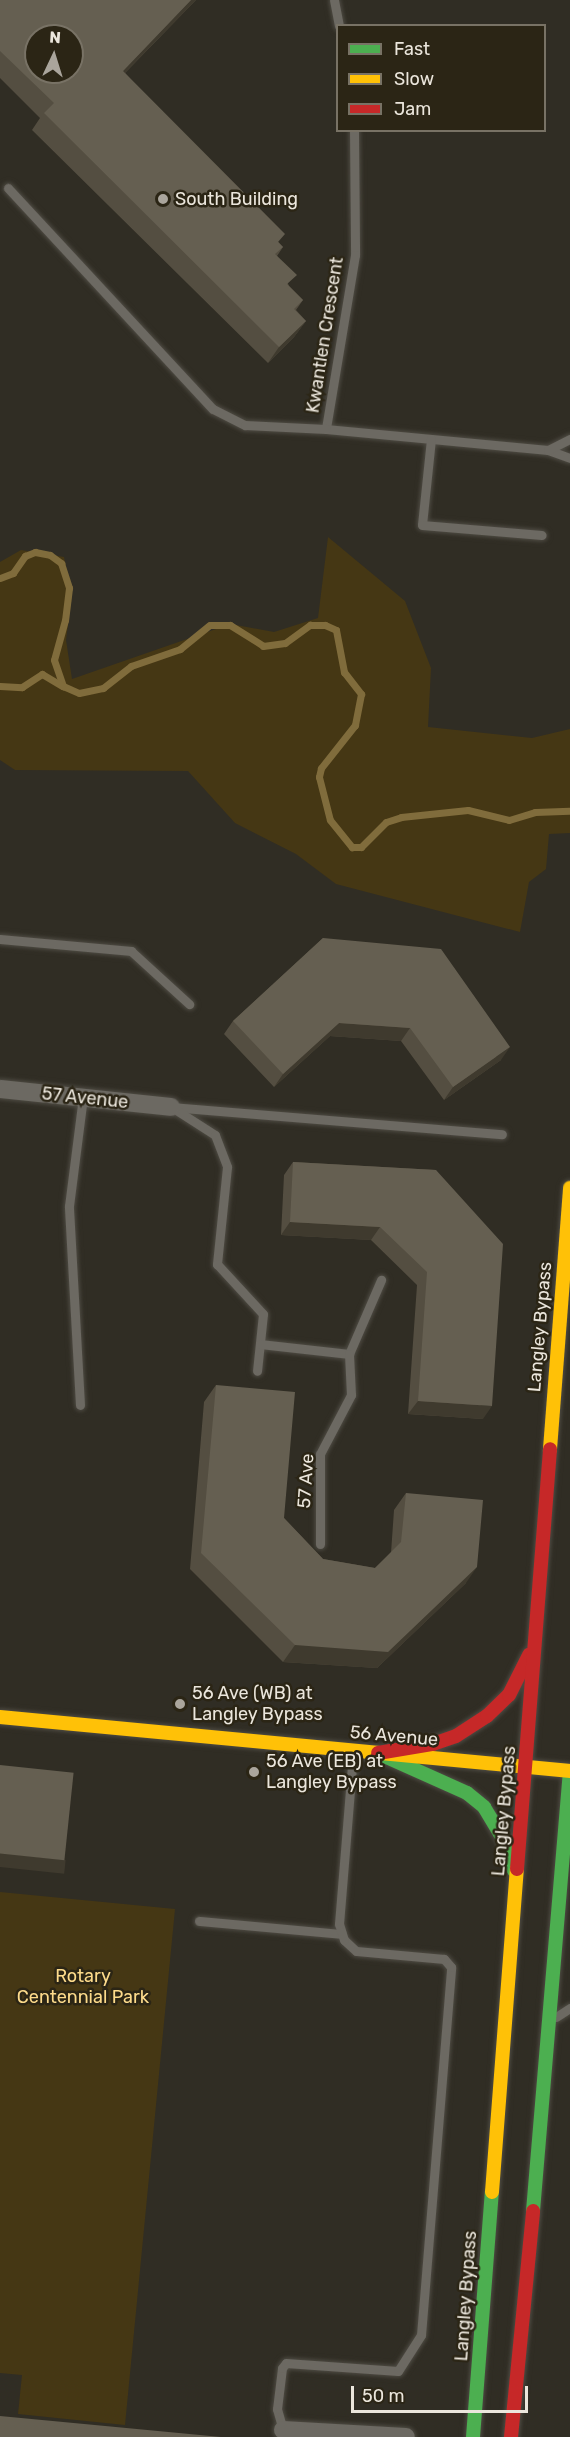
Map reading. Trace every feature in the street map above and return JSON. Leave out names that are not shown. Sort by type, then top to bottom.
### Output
[{"type":"main road","name":"Langley Bypass","points":[[473,2437],[570,1188]]},
{"type":"main road","points":[[378,1753],[433,1744],[456,1736],[487,1716],[522,1674],[537,1629]]},
{"type":"main road","name":"56 Avenue","points":[[0,1717],[570,1772]]},
{"type":"main road","points":[[378,1753],[467,1793],[484,1807],[504,1840],[517,1878]]},
{"type":"main road","points":[[511,2437],[559,1950],[570,1772]]},
{"type":"main road","points":[[559,1950],[570,1905]]},
{"type":"street","name":"57 Avenue","points":[[0,1089],[171,1107]]},
{"type":"street","points":[[284,2430],[406,2437]]},
{"type":"lane","points":[[334,0],[339,24]]},
{"type":"lane","name":"Kwantlen Crescent","points":[[354,132],[355,255],[326,429],[548,450],[570,458]]},
{"type":"lane","points":[[8,188],[213,409],[245,425],[326,429]]},
{"type":"lane","points":[[431,439],[422,525],[542,535]]},
{"type":"lane","points":[[548,450],[570,439]]},
{"type":"lane","points":[[0,939],[131,951],[189,1004]]},
{"type":"lane","points":[[80,1405],[69,1206],[83,1096]]},
{"type":"lane","points":[[171,1107],[502,1134]]},
{"type":"lane","points":[[171,1107],[215,1135],[227,1167],[217,1263],[263,1314],[257,1371]]},
{"type":"lane","name":"57 Ave","points":[[320,1544],[320,1454],[351,1395],[349,1354],[381,1281]]},
{"type":"lane","points":[[260,1344],[349,1354]]},
{"type":"lane","points":[[341,1934],[353,1751]]},
{"type":"lane","points":[[199,1922],[341,1934],[356,1951],[444,1959],[451,1967],[421,2335],[398,2371],[286,2363],[282,2368],[277,2409],[284,2430]]},
{"type":"lane","points":[[551,2019],[570,2008]]},
{"type":"green space","points":[[328,537],[405,601],[431,668],[428,727],[532,738],[570,729],[570,833],[549,834],[546,869],[529,882],[520,932],[336,884],[296,854],[235,823],[188,771],[15,770],[0,760],[0,562],[21,550],[64,557],[72,596],[66,640],[72,679],[216,629],[236,625],[274,632],[318,618]]},
{"type":"green space","name":"Rotary Centennial Park","points":[[0,1892],[175,1909],[125,2425],[18,2414],[22,2375],[0,2373]]},
{"type":"building","points":[[0,0],[191,0],[123,71],[285,234],[278,242],[283,247],[275,254],[297,275],[287,284],[303,300],[294,309],[306,321],[279,347],[44,113],[54,103],[34,84],[84,84],[84,24],[24,24],[24,74],[0,51]]},
{"type":"building","points":[[323,938],[441,949],[510,1047],[453,1087],[410,1028],[339,1023],[283,1074],[233,1021]]},
{"type":"building","points":[[293,1162],[436,1170],[503,1244],[492,1406],[418,1401],[427,1272],[380,1227],[290,1222]]},
{"type":"building","points":[[216,1385],[295,1392],[284,1518],[323,1559],[375,1568],[401,1542],[406,1493],[483,1500],[477,1567],[388,1652],[295,1645],[201,1553]]},
{"type":"building","points":[[0,1765],[74,1773],[64,1860],[0,1853]]},
{"type":"building","points":[[0,2416],[221,2437],[0,2437]]},
{"type":"waterway","points":[[0,578],[13,573],[25,556],[35,552],[50,555],[61,563],[69,588],[65,620],[54,660],[63,686],[79,693],[103,688],[131,666],[180,649],[210,625],[230,625],[263,646],[285,643],[310,625],[325,625],[336,630],[344,672],[361,694],[355,725],[321,768],[319,777],[330,820],[352,847],[361,847],[386,822],[401,817],[468,810],[509,820],[535,812],[570,811]]},
{"type":"waterway","points":[[0,686],[22,687],[42,674],[62,686]]},
{"type":"traffic: fast","points":[[380,1754],[467,1793],[484,1807],[504,1840],[514,1870]]},
{"type":"traffic: fast","points":[[533,2211],[570,1772]]},
{"type":"traffic: fast","points":[[473,2437],[492,2192]]},
{"type":"traffic: slow","points":[[550,1449],[570,1188]]},
{"type":"traffic: slow","points":[[0,1717],[570,1771]]},
{"type":"traffic: slow","points":[[492,2192],[517,1869]]},
{"type":"traffic: jam","points":[[517,1869],[550,1449]]},
{"type":"traffic: jam","points":[[378,1753],[433,1744],[456,1736],[487,1716],[509,1695],[529,1655]]},
{"type":"traffic: jam","points":[[511,2437],[533,2211]]},
{"type":"place","name":"South Building","points":[[163,199]]},
{"type":"place","name":"56 Ave (WB) at Langley Bypass","points":[[180,1704]]},
{"type":"place","name":"56 Ave (EB) at Langley Bypass","points":[[254,1772]]}]
